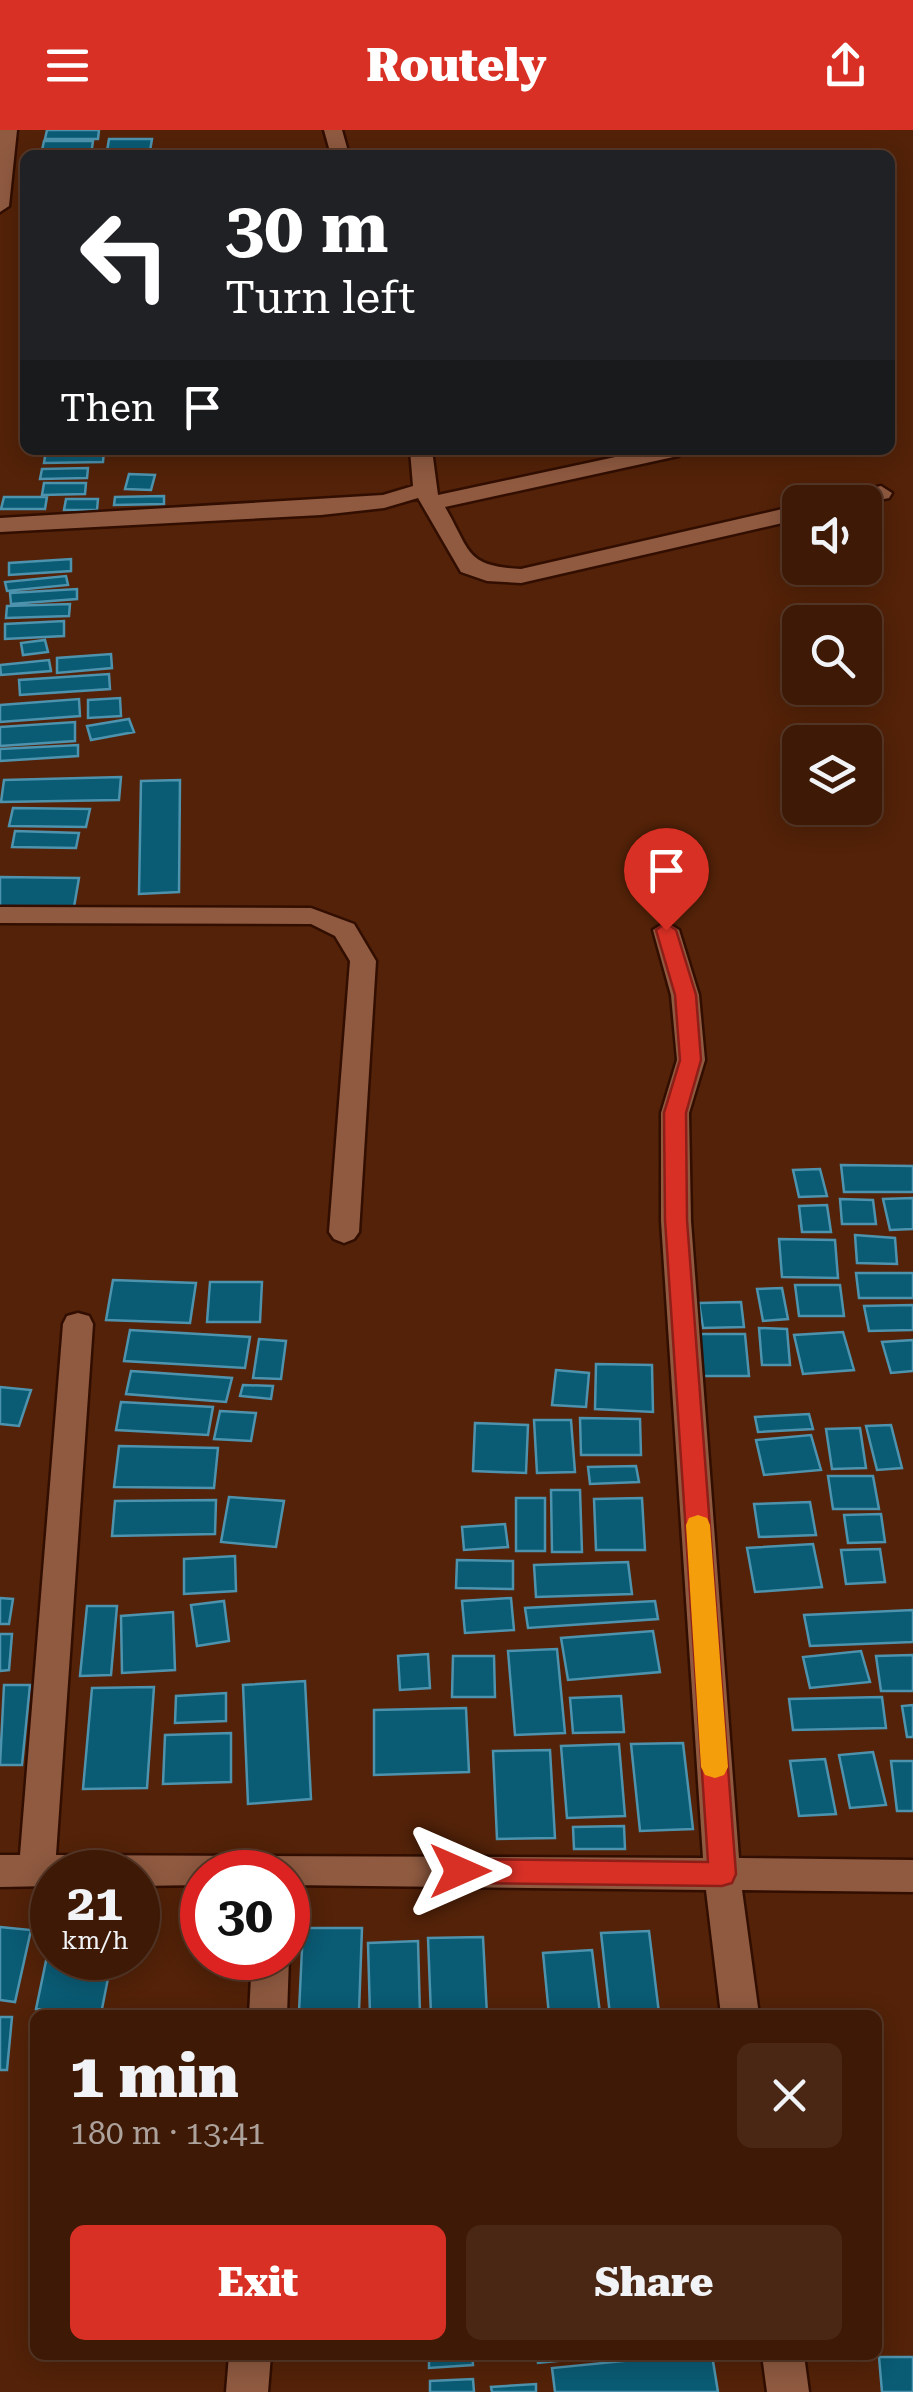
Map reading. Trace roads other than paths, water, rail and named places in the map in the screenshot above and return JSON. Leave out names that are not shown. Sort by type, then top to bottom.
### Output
[{"type":"street","points":[[0,206],[8,130]]},
{"type":"street","points":[[422,455],[428,497],[470,567],[487,574],[521,576],[782,516]]},
{"type":"street","points":[[0,525],[321,508],[428,497],[651,455]]},
{"type":"street","points":[[0,915],[310,916],[328,920],[356,939],[362,961],[344,1232]]},
{"type":"street","points":[[666,930],[686,995],[690,1060],[675,1113],[676,1220],[722,1874],[739,2010]]},
{"type":"street","points":[[39,1850],[78,1324]]},
{"type":"street","points":[[0,1871],[30,1870]]},
{"type":"street","points":[[310,1871],[913,1876]]},
{"type":"street","points":[[268,2010],[269,1980]]},
{"type":"street","points":[[247,2392],[250,2360]]},
{"type":"street","points":[[785,2360],[788,2392]]}]
